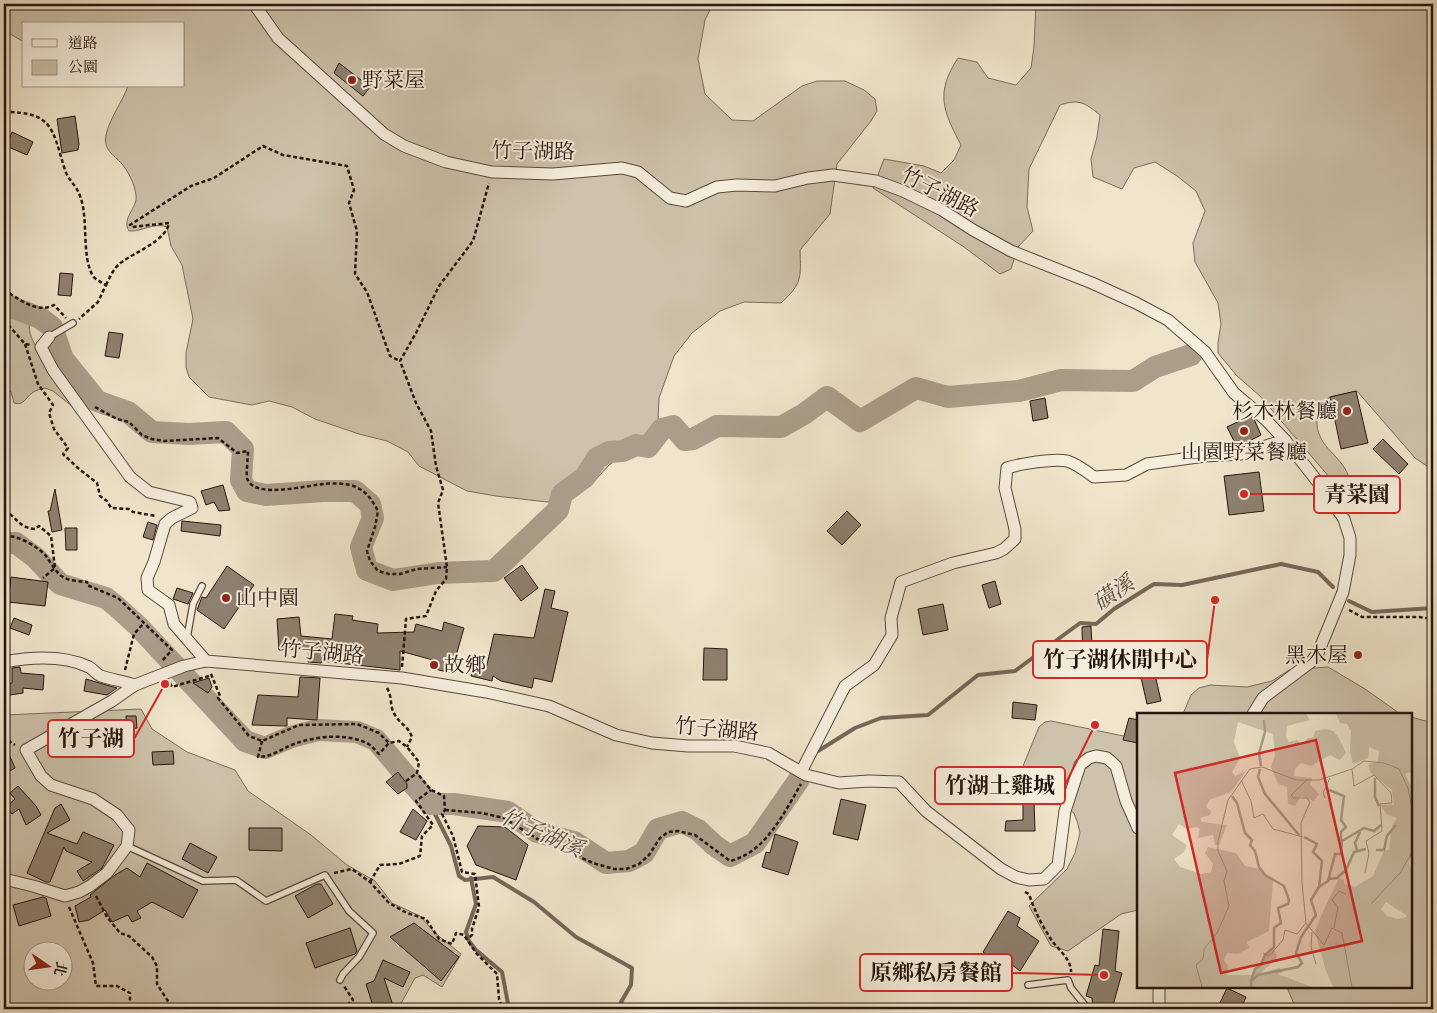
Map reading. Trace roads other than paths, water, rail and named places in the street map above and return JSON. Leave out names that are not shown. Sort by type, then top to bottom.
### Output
[{"type":"street","name":"竹子湖路","points":[[254,4],[278,38],[384,134],[404,146],[446,162],[492,172],[553,174],[622,168],[638,172],[670,198],[686,201],[717,188],[737,185],[775,186],[808,178],[833,175],[876,181],[903,191],[942,210],[1011,251],[1092,283],[1168,320],[1206,352],[1234,393],[1266,420],[1285,440],[1344,519],[1350,538],[1350,555],[1343,592],[1318,653],[1312,661],[1262,698],[1254,713]]},
{"type":"street","points":[[49,337],[41,346],[53,370],[130,476],[149,492],[190,502],[192,508],[172,518],[165,524],[154,562],[146,578],[148,590],[169,605],[174,624],[206,661]]},
{"type":"street","points":[[803,774],[845,686],[874,665],[892,636],[891,618],[900,582],[953,563],[996,553],[1004,549],[1015,539],[1015,529],[1005,488],[1007,468],[1020,464],[1065,461],[1080,467],[1094,477],[1126,475],[1147,464],[1204,456],[1242,454],[1285,440]]},
{"type":"street","points":[[4,662],[36,657],[74,661],[91,668],[99,676],[122,680],[135,685]]},
{"type":"street","name":"竹子湖路","points":[[135,685],[184,666],[206,661],[402,678],[486,692],[549,706],[616,735],[652,743],[688,746],[734,746],[768,753],[803,774],[839,783],[869,780],[899,782],[926,811],[1001,868],[1016,877],[1029,880],[1044,879],[1058,865],[1065,812],[1080,765],[1089,758],[1096,756],[1107,758],[1116,766],[1126,800],[1137,826]]},
{"type":"street","points":[[4,879],[65,896],[90,886],[107,872],[127,846],[129,830],[117,815],[93,799],[51,785],[41,776],[26,750],[112,701],[135,685]]},
{"type":"street","points":[[1159,988],[1159,1009]]},
{"type":"lane","points":[[49,337],[73,323]]},
{"type":"lane","points":[[187,638],[193,604],[202,586]]},
{"type":"lane","points":[[127,846],[203,881],[236,880],[266,901],[326,875],[349,911],[373,933],[359,957],[343,974],[340,980]]},
{"type":"lane","points":[[1028,985],[1068,980],[1071,988],[1088,1009]]},
{"type":"waterway","points":[[4,302],[9,306],[40,318],[52,327],[63,359],[97,401],[128,412],[152,432],[189,434],[226,432],[243,449],[241,480],[247,491],[266,495],[355,491],[370,504],[373,518],[361,547],[367,570],[393,580],[438,573],[494,571],[558,510],[562,494],[585,477],[597,458],[609,452],[623,451],[636,445],[648,447],[662,429],[673,426],[685,440],[693,439],[717,426],[781,427],[804,414],[827,397],[860,421],[916,388],[948,397],[1019,391],[1061,380],[1133,381],[1155,367],[1191,355]]},
{"type":"waterway","name":"竹子湖溪","points":[[4,543],[16,543],[36,558],[60,584],[106,598],[116,606],[139,627],[245,741],[265,748],[291,737],[318,730],[357,732],[376,740],[430,804],[454,804],[508,812],[537,832],[574,842],[606,863],[629,861],[644,853],[658,829],[682,822],[698,830],[714,845],[730,856],[755,843],[798,781]]},
{"type":"waterway","name":"磺溪","points":[[818,751],[855,728],[881,718],[928,715],[978,675],[1015,671],[1080,623],[1096,624],[1114,609],[1154,584],[1182,585],[1281,564],[1318,572],[1333,587]]},
{"type":"waterway","name":"磺溪","points":[[1349,601],[1372,612],[1433,608]]},
{"type":"waterway","points":[[430,804],[451,846],[459,876],[465,880],[493,877],[534,902],[576,937],[632,968],[631,985],[621,1002],[625,1009]]},
{"type":"waterway","points":[[471,878],[476,904],[466,932],[469,941],[476,950],[502,972],[509,1009]]},
{"type":"place","name":"野菜屋","points":[[352,80]]},
{"type":"place","name":"杉木林餐廳","points":[[1347,411]]},
{"type":"place","name":"山園野菜餐廳","points":[[1244,431]]},
{"type":"place","name":"青菜園","points":[[1244,494]]},
{"type":"place","name":"山中園","points":[[226,598]]},
{"type":"place","name":"竹子湖休閒中心","points":[[1215,600]]},
{"type":"place","name":"黑木屋","points":[[1358,655]]},
{"type":"place","name":"故鄉","points":[[434,665]]},
{"type":"place","name":"竹子湖","points":[[165,684]]},
{"type":"place","name":"竹湖土雞城","points":[[1095,725]]},
{"type":"place","name":"原鄉私房餐館","points":[[1104,975]]}]
